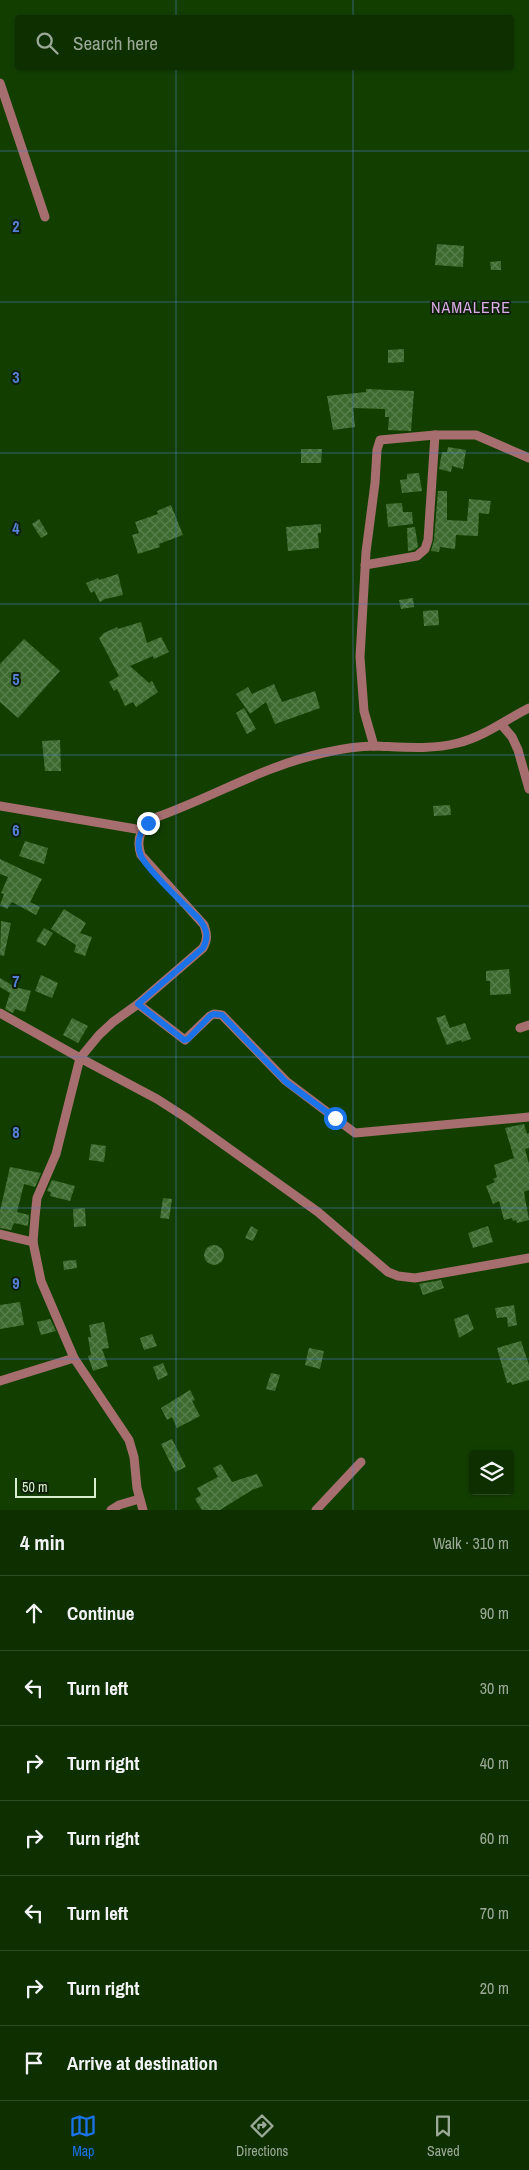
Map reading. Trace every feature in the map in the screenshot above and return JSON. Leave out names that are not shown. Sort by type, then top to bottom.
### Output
[{"type":"street","points":[[0,83],[46,217]]},
{"type":"street","points":[[365,565],[417,556],[426,549],[435,435]]},
{"type":"street","points":[[374,746],[364,712],[360,657],[365,565],[375,483],[376,450],[380,440],[435,435],[476,435],[529,458]]},
{"type":"street","points":[[143,1510],[139,1499],[130,1440],[74,1358],[41,1281],[33,1242],[37,1198],[56,1154],[80,1058],[99,1035],[203,948],[207,937],[204,925],[144,860],[139,849],[142,830],[157,818],[279,765],[322,753],[374,746],[406,748],[457,744],[484,734],[529,708]]},
{"type":"street","points":[[501,724],[512,737],[518,750],[529,789]]},
{"type":"street","points":[[0,806],[142,830]]},
{"type":"street","points":[[138,1004],[184,1040],[188,1039],[210,1016],[214,1014],[222,1015],[286,1082],[355,1133],[529,1117]]},
{"type":"street","points":[[0,1013],[157,1098],[318,1212],[388,1272],[398,1276],[416,1278],[529,1258]]},
{"type":"street","points":[[0,1234],[33,1242]]},
{"type":"street","points":[[0,1381],[74,1358]]},
{"type":"street","points":[[316,1510],[361,1462]]},
{"type":"street","points":[[111,1510],[119,1505],[139,1499]]},
{"type":"building","points":[[437,244],[464,246],[463,267],[435,265]]},
{"type":"building","points":[[501,261],[501,270],[491,270],[490,262]]},
{"type":"building","points":[[404,349],[404,362],[388,363],[388,350]]},
{"type":"building","points":[[366,389],[414,391],[411,431],[388,430],[389,417],[385,417],[385,409],[353,408],[355,427],[333,430],[327,396],[366,392]]},
{"type":"building","points":[[448,447],[466,450],[463,469],[452,466],[451,472],[439,469],[442,452],[447,452]]},
{"type":"building","points":[[301,449],[322,449],[321,463],[301,463]]},
{"type":"building","points":[[419,473],[422,491],[402,493],[400,480],[407,479],[407,474]]},
{"type":"building","points":[[438,491],[447,491],[447,520],[467,521],[469,499],[491,501],[489,514],[479,513],[478,536],[456,535],[455,549],[440,547],[439,552],[431,551],[434,540]]},
{"type":"building","points":[[402,503],[403,512],[412,512],[413,524],[388,527],[386,504]]},
{"type":"building","points":[[171,505],[183,535],[159,544],[160,547],[138,554],[132,535],[139,533],[135,522],[158,514],[157,511]]},
{"type":"building","points":[[39,519],[48,534],[41,538],[32,524]]},
{"type":"building","points":[[321,524],[321,533],[318,533],[319,548],[288,551],[286,527]]},
{"type":"building","points":[[415,527],[418,547],[408,551],[407,528]]},
{"type":"building","points":[[118,574],[123,595],[100,602],[94,591],[91,593],[86,583],[98,578],[99,580]]},
{"type":"building","points":[[413,598],[414,607],[401,609],[399,600]]},
{"type":"building","points":[[438,610],[439,625],[424,626],[423,611]]},
{"type":"building","points":[[141,622],[147,643],[161,637],[169,652],[154,659],[153,656],[130,666],[149,683],[152,681],[158,692],[136,707],[133,702],[125,706],[117,689],[114,691],[109,682],[119,676],[99,638],[104,633],[117,627],[118,629]]},
{"type":"building","points":[[24,639],[60,671],[18,718],[0,702],[0,664]]},
{"type":"building","points":[[274,684],[282,702],[315,691],[320,708],[275,724],[266,702],[250,714],[236,694],[248,687],[252,694]]},
{"type":"building","points":[[244,708],[256,729],[247,734],[236,713]]},
{"type":"building","points":[[60,740],[61,771],[45,771],[42,741]]},
{"type":"building","points":[[450,805],[451,815],[434,816],[433,806]]},
{"type":"building","points":[[25,841],[48,848],[44,864],[19,856]]},
{"type":"building","points":[[0,859],[42,879],[30,902],[40,907],[36,915],[12,902],[7,909],[0,905],[4,894],[1,893],[8,877],[0,874]]},
{"type":"building","points":[[64,909],[86,923],[80,933],[92,937],[85,956],[74,952],[76,945],[51,929]]},
{"type":"building","points":[[1,921],[11,923],[4,956],[0,955]]},
{"type":"building","points":[[44,928],[53,933],[45,946],[36,941]]},
{"type":"building","points":[[509,969],[511,994],[490,995],[490,981],[486,981],[486,971]]},
{"type":"building","points":[[41,975],[58,983],[52,998],[35,991]]},
{"type":"building","points":[[0,978],[15,987],[31,991],[25,1012],[15,1009],[13,1013],[5,1009],[10,993],[0,987]]},
{"type":"building","points":[[445,1015],[450,1028],[465,1023],[471,1039],[447,1045],[436,1018]]},
{"type":"building","points":[[72,1018],[88,1026],[78,1043],[63,1035]]},
{"type":"building","points":[[524,1124],[527,1134],[529,1133],[529,1148],[525,1149],[529,1164],[529,1190],[524,1192],[529,1220],[517,1223],[512,1218],[504,1220],[499,1201],[493,1204],[486,1186],[495,1182],[493,1179],[497,1177],[494,1165],[514,1158],[505,1128]]},
{"type":"building","points":[[91,1144],[106,1146],[104,1162],[89,1160]]},
{"type":"building","points":[[10,1167],[41,1173],[35,1187],[24,1184],[17,1212],[29,1215],[28,1226],[14,1223],[11,1230],[0,1228],[0,1211]]},
{"type":"building","points":[[52,1180],[75,1186],[70,1201],[50,1196],[51,1192],[47,1191]]},
{"type":"building","points":[[163,1198],[172,1199],[169,1219],[160,1218]]},
{"type":"building","points":[[85,1208],[86,1226],[74,1227],[73,1209]]},
{"type":"building","points":[[251,1226],[258,1230],[253,1241],[245,1238]]},
{"type":"building","points":[[488,1226],[493,1242],[473,1248],[468,1233]]},
{"type":"building","points":[[214,1245],[221,1248],[224,1255],[221,1262],[214,1265],[207,1262],[204,1255],[207,1248]]},
{"type":"building","points":[[76,1260],[77,1268],[64,1270],[63,1261]]},
{"type":"building","points":[[441,1280],[444,1288],[423,1295],[419,1284]]},
{"type":"building","points":[[20,1302],[24,1325],[0,1329],[0,1305]]},
{"type":"building","points":[[514,1305],[517,1325],[508,1327],[507,1317],[497,1318],[495,1308]]},
{"type":"building","points":[[468,1314],[474,1329],[459,1338],[454,1319]]},
{"type":"building","points":[[50,1319],[56,1331],[41,1335],[37,1322]]},
{"type":"building","points":[[104,1322],[109,1348],[102,1349],[108,1366],[93,1371],[88,1356],[91,1355],[88,1337],[91,1337],[89,1325]]},
{"type":"building","points":[[152,1334],[157,1346],[144,1350],[140,1338]]},
{"type":"building","points":[[521,1341],[529,1365],[529,1380],[512,1385],[511,1382],[507,1383],[497,1348]]},
{"type":"building","points":[[309,1348],[324,1351],[320,1369],[305,1365]]},
{"type":"building","points":[[163,1363],[168,1375],[158,1380],[153,1367]]},
{"type":"building","points":[[271,1373],[280,1375],[275,1391],[266,1389]]},
{"type":"building","points":[[190,1390],[195,1400],[192,1401],[200,1416],[177,1428],[172,1417],[167,1420],[161,1408]]},
{"type":"building","points":[[172,1439],[186,1467],[175,1472],[161,1444]]},
{"type":"building","points":[[221,1464],[232,1482],[257,1474],[263,1486],[252,1490],[220,1510],[202,1510],[195,1499],[201,1495],[197,1488],[218,1477],[213,1468]]},
{"type":"district","name":"NAMALERE","points":[[471,307]]},
{"type":"route","points":[[148,823],[142,830],[138,840],[141,855],[204,925],[207,937],[203,948],[138,1004],[184,1040],[188,1039],[210,1016],[214,1014],[222,1015],[286,1082],[335,1118]]}]
